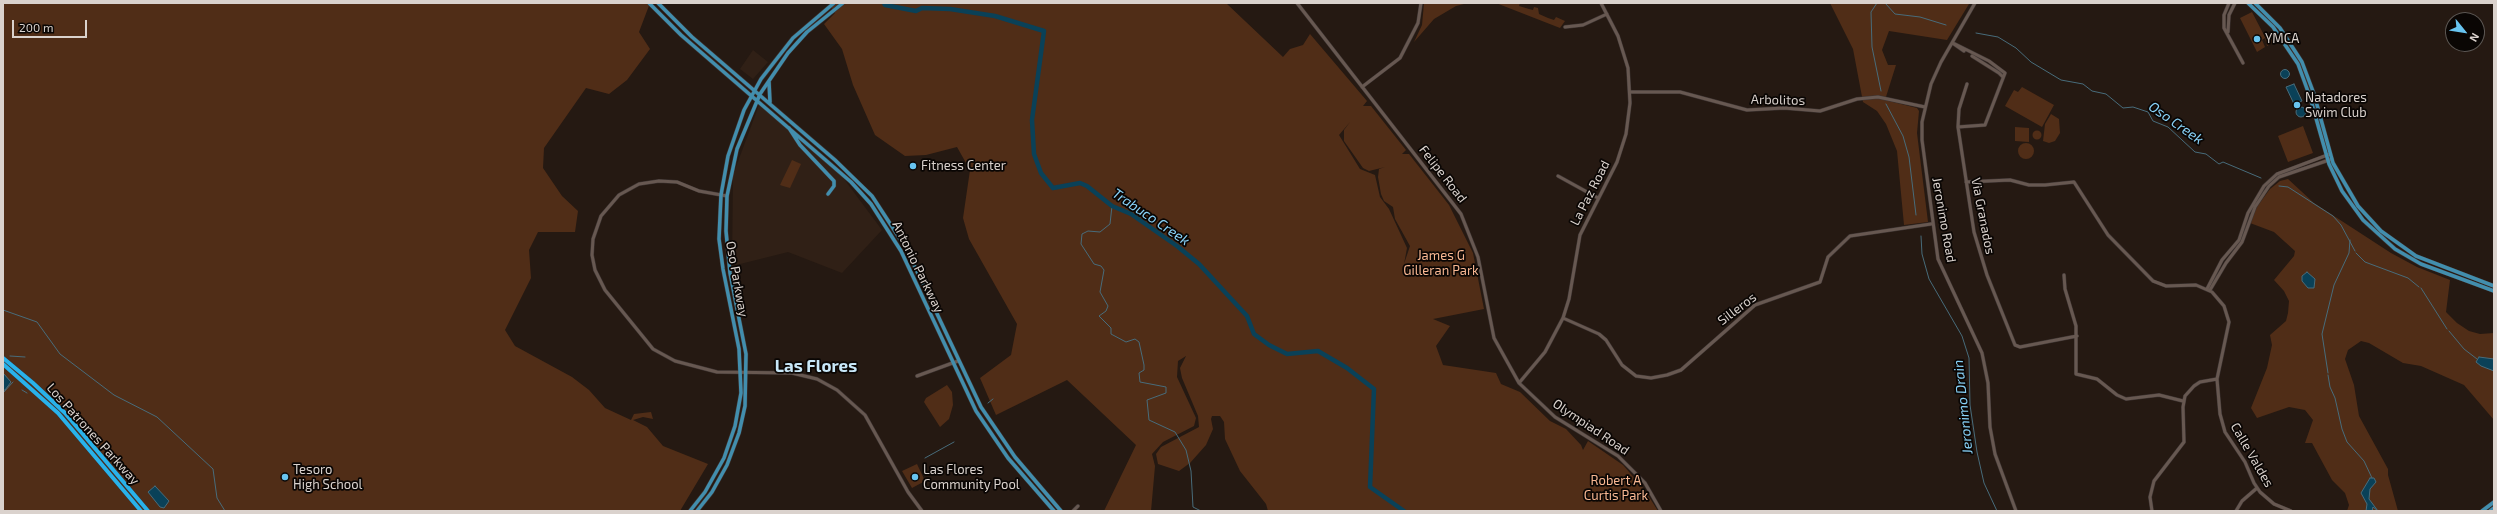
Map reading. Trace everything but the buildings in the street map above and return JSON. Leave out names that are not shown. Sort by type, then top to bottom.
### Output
[{"type":"highway","name":"Los Patrones Parkway","points":[[3,358],[33,383],[65,413],[148,511]]},
{"type":"highway","name":"Los Patrones Parkway","points":[[3,364],[58,414],[141,511]]},
{"type":"main road","name":"Antonio Parkway","points":[[649,3],[681,35],[711,59],[851,182],[882,218],[901,251],[972,404],[992,437],[1054,511]]},
{"type":"main road","name":"Antonio Parkway","points":[[658,3],[850,174],[884,213],[906,248],[981,407],[997,433],[1062,511]]},
{"type":"main road","name":"Oso Parkway","points":[[690,511],[711,483],[729,446],[738,409],[742,372],[737,333],[721,257],[721,195],[731,144],[755,89],[793,38],[834,3]]},
{"type":"main road","name":"Oso Parkway","points":[[697,511],[717,484],[735,445],[745,406],[747,372],[743,335],[728,260],[727,196],[737,149],[757,100],[768,81],[804,36],[843,3]]},
{"type":"main road","points":[[2248,3],[2273,27],[2298,64],[2330,160],[2348,200],[2363,220],[2384,240],[2421,264],[2494,291]]},
{"type":"main road","points":[[2255,3],[2285,34],[2302,62],[2314,94],[2328,155]]},
{"type":"main road","points":[[711,59],[717,57]]},
{"type":"main road","points":[[768,81],[770,103]]},
{"type":"main road","points":[[788,127],[800,145],[834,182],[834,186],[828,194]]},
{"type":"main road","points":[[2330,160],[2358,206],[2391,240],[2426,261],[2494,286]]},
{"type":"main road","points":[[2482,511],[2494,502]]},
{"type":"main road","points":[[2490,511],[2494,508]]},
{"type":"street","name":"Felipe Road","points":[[1297,3],[1461,214],[1478,257],[1494,338],[1519,383]]},
{"type":"street","points":[[1362,87],[1400,58],[1418,23],[1421,3]]},
{"type":"street","name":"La Paz Road","points":[[1519,383],[1545,352],[1563,318],[1569,300],[1580,235],[1623,145],[1629,117],[1630,92],[1623,49],[1601,3]]},
{"type":"street","name":"Jeronimo Road","points":[[1975,3],[1937,70],[1925,107],[1922,140],[1932,224],[1938,259],[1982,353],[1988,383],[1990,427],[1995,454],[2016,511]]},
{"type":"street","points":[[2230,3],[2224,22],[2228,34],[2243,63]]},
{"type":"street","points":[[2228,34],[2229,16],[2235,3]]},
{"type":"street","points":[[1565,28],[1584,25],[1607,14]]},
{"type":"street","points":[[1953,43],[1994,64],[2004,71],[1985,125],[1958,127]]},
{"type":"street","points":[[1953,43],[1992,68],[2003,77]]},
{"type":"street","points":[[1992,68],[1994,64]]},
{"type":"street","name":"Via Granados","points":[[1967,84],[1959,108],[1958,127],[1974,232],[1984,267],[2017,347],[2077,336]]},
{"type":"street","name":"Arbolitos","points":[[1630,92],[1680,92],[1747,110],[1784,108],[1820,111],[1857,99],[1878,97],[1925,107]]},
{"type":"street","points":[[2208,289],[2216,270],[2236,246],[2250,206],[2270,179],[2278,174],[2328,155]]},
{"type":"street","points":[[2208,289],[2242,242],[2255,207],[2269,186],[2279,177],[2330,160]]},
{"type":"street","points":[[1558,176],[1598,198]]},
{"type":"street","points":[[1966,182],[2010,180],[2029,185],[2074,182],[2108,235],[2153,281],[2166,286],[2196,285],[2208,289]]},
{"type":"street","points":[[727,196],[699,191],[677,182],[659,181],[639,184],[622,193],[605,210],[595,232],[592,255],[595,270],[601,283],[641,335],[662,354],[701,369],[718,372],[784,372],[807,376],[830,385],[846,396],[859,408],[872,426],[908,492],[922,511]]},
{"type":"street","name":"Silleros","points":[[1563,318],[1599,334],[1606,340],[1622,365],[1633,374],[1651,378],[1667,375],[1681,370],[1755,305],[1820,282],[1828,257],[1850,236],[1932,224]]},
{"type":"street","points":[[2244,225],[2248,226]]},
{"type":"street","points":[[2216,270],[2220,272]]},
{"type":"street","points":[[2064,276],[2065,289],[2075,320],[2077,336],[2076,374],[2097,379],[2117,395],[2126,399],[2159,395],[2184,401]]},
{"type":"street","name":"Calle Valdes","points":[[2208,289],[2224,306],[2229,322],[2228,333],[2217,379],[2220,414],[2225,432],[2245,462],[2257,488],[2274,504],[2291,511]]},
{"type":"street","points":[[917,376],[958,361]]},
{"type":"street","points":[[2152,511],[2150,497],[2154,481],[2184,442],[2184,401],[2194,386],[2200,382],[2217,379]]},
{"type":"street","name":"Olympiad Road","points":[[1519,383],[1544,409],[1603,445],[1628,465],[1644,483],[1662,511]]},
{"type":"street","points":[[2236,511],[2242,501],[2257,488]]},
{"type":"street","points":[[1073,511],[1078,506]]},
{"type":"shaded area","points":[[753,50],[768,62],[753,79],[740,69]]},
{"type":"shaded area","points":[[759,105],[841,175],[882,230],[842,273],[788,252],[732,266],[733,175]]},
{"type":"green space","points":[[3,3],[650,3],[639,32],[650,49],[627,80],[609,94],[586,88],[544,148],[543,168],[562,196],[578,211],[575,232],[538,232],[529,250],[531,278],[505,330],[515,346],[572,377],[589,390],[605,408],[631,420],[634,414],[651,412],[653,419],[643,417],[633,420],[647,427],[663,446],[708,464],[680,511],[3,511]]},
{"type":"green space","points":[[828,3],[1226,3],[1283,57],[1290,49],[1303,45],[1310,34],[1367,101],[1363,106],[1371,106],[1406,150],[1402,154],[1409,154],[1449,205],[1473,253],[1484,309],[1433,319],[1450,326],[1436,346],[1443,365],[1496,373],[1501,384],[1520,392],[1550,421],[1566,429],[1581,445],[1583,450],[1588,441],[1623,465],[1644,489],[1658,511],[1268,511],[1266,504],[1240,471],[1225,439],[1224,422],[1220,416],[1212,416],[1211,419],[1213,429],[1206,445],[1190,463],[1179,471],[1158,464],[1156,454],[1161,447],[1199,427],[1198,416],[1182,378],[1180,368],[1186,356],[1178,361],[1177,377],[1196,418],[1194,426],[1163,442],[1152,454],[1155,466],[1151,511],[1104,511],[1136,445],[1067,380],[996,415],[980,378],[1011,355],[1017,324],[969,239],[963,218],[970,170],[957,147],[926,155],[905,156],[875,135],[853,85],[842,49],[824,24],[835,13]],"holes":[[[1350,122],[1344,130],[1344,141],[1363,168],[1369,171],[1385,167],[1379,169],[1378,177],[1381,194],[1384,201],[1393,207],[1395,219],[1410,246],[1404,264],[1407,248],[1389,209],[1380,197],[1375,175],[1360,169],[1339,135]]]},
{"type":"green space","points":[[1424,3],[1468,3],[1456,6],[1434,19],[1414,42],[1422,25]]},
{"type":"green space","points":[[1496,3],[1520,3],[1519,6],[1529,9],[1533,10],[1534,7],[1538,8],[1539,14],[1548,18],[1554,20],[1556,17],[1565,21],[1560,28]]},
{"type":"green space","points":[[1830,3],[1969,4],[1947,40],[1889,31],[1882,50],[1888,65],[1896,65],[1885,100],[1917,108],[1919,111],[1917,133],[1928,222],[1904,225],[1897,151],[1886,124],[1877,111],[1863,102],[1853,49]]},
{"type":"green space","points":[[2252,12],[2265,37],[2273,36],[2276,41],[2267,46],[2265,38],[2262,40],[2265,47],[2257,52],[2240,18]]},
{"type":"green space","points":[[2022,87],[2054,105],[2042,127],[2005,106],[2014,90],[2018,92]]},
{"type":"green space","points":[[2051,114],[2059,119],[2060,133],[2055,141],[2049,143],[2043,141],[2045,124]]},
{"type":"green space","points":[[2303,126],[2313,153],[2288,162],[2278,136]]},
{"type":"green space","points":[[2015,127],[2029,128],[2029,142],[2015,141]]},
{"type":"green space","points":[[2035,131],[2039,131],[2041,135],[2039,139],[2035,139],[2033,137],[2033,133]]},
{"type":"green space","points":[[2026,143],[2033,148],[2034,151],[2029,158],[2026,159],[2019,154],[2018,151],[2023,144]]},
{"type":"green space","points":[[792,160],[801,164],[790,188],[780,185]]},
{"type":"green space","points":[[2288,179],[2314,203],[2391,253],[2417,267],[2450,280],[2446,312],[2457,323],[2469,331],[2480,334],[2494,333],[2494,420],[2464,385],[2421,366],[2403,363],[2369,343],[2361,341],[2348,350],[2345,359],[2354,385],[2359,416],[2388,469],[2388,475],[2398,511],[2347,511],[2349,505],[2345,493],[2332,480],[2312,443],[2305,443],[2313,420],[2305,410],[2289,407],[2257,418],[2251,408],[2267,368],[2272,345],[2270,335],[2286,321],[2288,313],[2289,301],[2284,291],[2274,280],[2294,256],[2295,251],[2274,232],[2250,223],[2253,212],[2270,189],[2280,181]]},
{"type":"green space","points":[[947,385],[952,392],[953,405],[949,419],[940,427],[924,402],[926,398]]},
{"type":"green space","points":[[917,464],[925,481],[912,488],[902,471]]},
{"type":"water","points":[[2283,70],[2287,70],[2289,74],[2287,78],[2283,78],[2281,76],[2281,72]]},
{"type":"water","points":[[2294,84],[2302,101],[2294,104],[2286,87]]},
{"type":"water","points":[[2299,107],[2303,107],[2305,108],[2305,116],[2299,117],[2296,114],[2296,110]]},
{"type":"water","points":[[2307,272],[2315,279],[2314,288],[2308,288],[2302,281],[2302,276]]},
{"type":"water","points":[[2479,357],[2494,359],[2494,371],[2481,366],[2476,362]]},
{"type":"water","points":[[3,373],[11,382],[5,390],[3,390]]},
{"type":"water","points":[[2370,478],[2374,478],[2376,482],[2370,489],[2369,499],[2378,511],[2373,507],[2372,511],[2366,511],[2367,504],[2361,493]]},
{"type":"water","points":[[155,486],[169,501],[164,508],[160,507],[148,492]]},
{"type":"waterway","name":"Trabuco Creek","points":[[884,3],[885,5],[916,11],[922,8],[950,9],[995,16],[1044,31],[1032,120],[1034,154],[1041,173],[1053,188],[1080,183],[1087,186],[1112,206],[1131,214],[1177,246],[1199,264],[1247,316],[1254,334],[1269,345],[1287,354],[1318,351],[1347,368],[1374,389],[1370,487],[1404,511]]},
{"type":"waterway","name":"Jeronimo Drain","points":[[1877,3],[1871,12],[1872,47],[1881,91]]},
{"type":"waterway","name":"Oso Creek","points":[[1885,3],[1895,14],[1920,17],[1946,25]]},
{"type":"waterway","name":"Oso Creek","points":[[1976,33],[1998,37],[2016,48],[2031,62],[2061,80],[2083,84],[2092,91],[2106,94],[2123,108],[2133,107],[2148,112],[2153,121],[2168,127],[2195,152],[2206,154],[2219,164],[2223,162],[2261,178]]},
{"type":"waterway","name":"Jeronimo Drain","points":[[1886,104],[1903,136],[1909,157],[1916,215]]},
{"type":"waterway","name":"Oso Creek","points":[[2279,186],[2288,187],[2333,216],[2341,225],[2355,251]]},
{"type":"waterway","points":[[1112,206],[1110,224],[1100,232],[1088,231],[1082,234],[1081,244],[1094,264],[1101,266],[1104,270],[1100,292],[1108,306],[1106,311],[1099,316],[1111,328],[1111,334],[1126,342],[1135,339],[1139,342],[1144,365],[1144,370],[1139,373],[1140,382],[1166,387],[1166,393],[1147,400],[1149,420],[1175,432],[1186,450],[1191,471],[1193,507],[1201,511]]},
{"type":"waterway","name":"Jeronimo Drain","points":[[1921,236],[1922,254],[1929,279],[1962,336],[1969,358],[1970,405],[1977,452],[1984,483],[1997,511]]},
{"type":"waterway","points":[[2328,373],[2322,334],[2334,285],[2349,253],[2350,240]]},
{"type":"waterway","name":"Oso Creek","points":[[2356,253],[2365,262],[2408,278],[2419,287]]},
{"type":"waterway","name":"Oso Creek","points":[[2421,288],[2447,329]]},
{"type":"waterway","points":[[3,310],[37,322],[60,354],[114,395],[157,417],[213,469],[217,498],[225,511]]},
{"type":"waterway","name":"Oso Creek","points":[[2449,331],[2464,349],[2477,359]]},
{"type":"waterway","points":[[10,356],[25,357]]},
{"type":"waterway","points":[[2328,375],[2330,387],[2335,398],[2342,429],[2347,442],[2364,461],[2372,478]]},
{"type":"waterway","points":[[3,393],[13,382]]},
{"type":"waterway","points":[[22,390],[27,393]]},
{"type":"waterway","points":[[988,403],[993,399]]},
{"type":"waterway","points":[[925,458],[954,442]]},
{"type":"place","name":"YMCA","points":[[2257,39]]},
{"type":"place","name":"Natadores Swim Club","points":[[2297,105]]},
{"type":"place","name":"Fitness Center","points":[[913,166]]},
{"type":"place","name":"Tesoro High School","points":[[285,477]]},
{"type":"place","name":"Las Flores Community Pool","points":[[915,477]]},
{"type":"district","name":"Las Flores","points":[[816,366]]},
{"type":"park label","name":"James G Gilleran Park","points":[[1441,264]]},
{"type":"park label","name":"Robert A Curtis Park","points":[[1616,488]]}]
